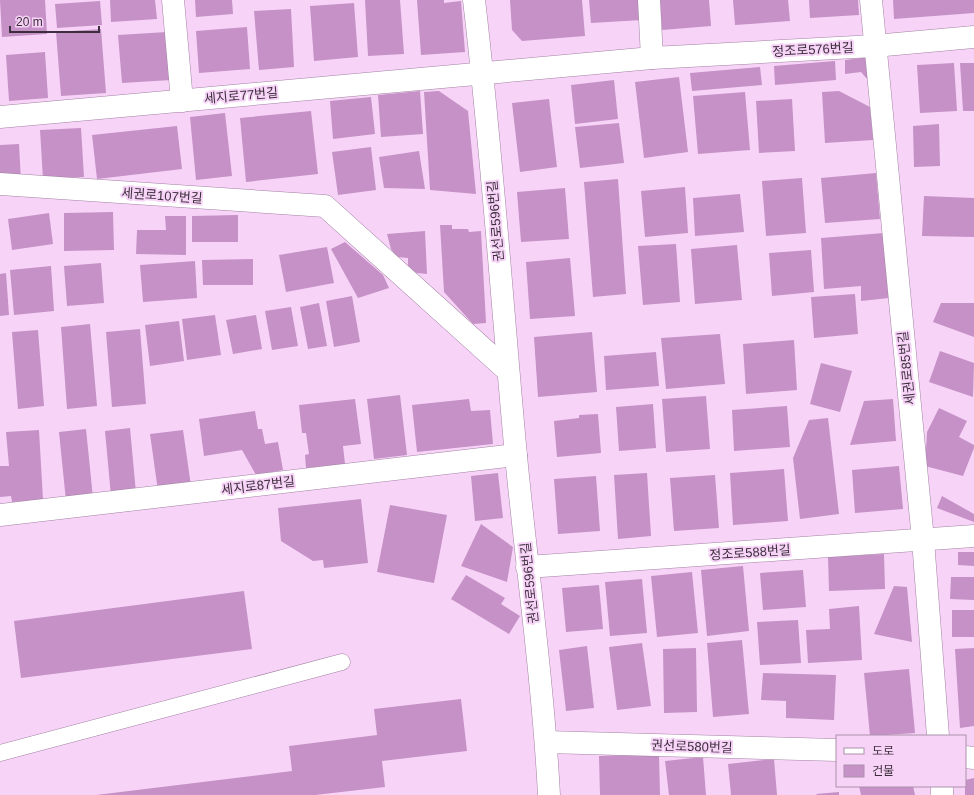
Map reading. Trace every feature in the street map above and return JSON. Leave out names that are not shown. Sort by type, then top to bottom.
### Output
[{"type":"street","points":[[173,0],[182,100]]},
{"type":"street","name":"권선로596번길","points":[[474,0],[483,72],[508,370],[546,742],[549,795]]},
{"type":"street","points":[[649,0],[652,58]]},
{"type":"street","name":"세권로85번길","points":[[871,0],[874,46],[923,540],[938,735]]},
{"type":"street","name":"정조로576번길","points":[[483,72],[652,58],[874,46],[974,37]]},
{"type":"street","name":"세지로77번길","points":[[0,117],[483,72]]},
{"type":"street","name":"세권로107번길","points":[[0,184],[325,206],[508,370]]},
{"type":"street","name":"세지로87번길","points":[[0,515],[516,456]]},
{"type":"street","name":"정조로588번길","points":[[527,567],[974,536]]},
{"type":"street","name":"권선로580번길","points":[[546,742],[836,750]]},
{"type":"lane","points":[[0,753],[342,662]]},
{"type":"building","points":[[0,0],[45,0],[47,34],[2,37]]},
{"type":"building","points":[[110,0],[155,0],[157,19],[111,22]]},
{"type":"building","points":[[195,0],[232,0],[233,14],[196,17]]},
{"type":"building","points":[[365,0],[400,0],[404,54],[368,56]]},
{"type":"building","points":[[417,0],[444,0],[444,3],[461,1],[465,52],[421,55]]},
{"type":"building","points":[[510,0],[582,0],[585,36],[522,41],[512,30]]},
{"type":"building","points":[[589,0],[641,0],[642,20],[591,23]]},
{"type":"building","points":[[660,0],[709,0],[711,26],[662,30]]},
{"type":"building","points":[[733,0],[788,0],[790,21],[735,25]]},
{"type":"building","points":[[809,0],[858,0],[859,15],[810,18]]},
{"type":"building","points":[[893,0],[974,0],[974,13],[894,19]]},
{"type":"building","points":[[100,1],[102,25],[57,28],[55,4]]},
{"type":"building","points":[[354,3],[358,57],[314,61],[310,6]]},
{"type":"building","points":[[291,9],[294,67],[259,70],[254,11]]},
{"type":"building","points":[[247,27],[250,69],[199,73],[196,31]]},
{"type":"building","points":[[101,29],[106,93],[61,96],[56,32]]},
{"type":"building","points":[[167,32],[171,80],[122,83],[118,35]]},
{"type":"building","points":[[45,52],[48,98],[9,101],[6,55]]},
{"type":"building","points":[[870,57],[874,87],[861,72],[845,74],[845,60]]},
{"type":"building","points":[[835,61],[836,80],[775,85],[774,66]]},
{"type":"building","points":[[954,63],[957,111],[920,113],[917,65]]},
{"type":"building","points":[[960,63],[974,63],[974,111],[963,111]]},
{"type":"building","points":[[760,67],[762,85],[692,91],[690,73]]},
{"type":"building","points":[[679,77],[688,152],[644,158],[635,82]]},
{"type":"building","points":[[614,80],[618,119],[575,124],[571,85]]},
{"type":"building","points":[[420,91],[423,134],[381,137],[378,95]]},
{"type":"building","points":[[439,91],[468,111],[476,194],[430,190],[424,92]]},
{"type":"building","points":[[839,91],[870,107],[873,140],[825,143],[822,92]]},
{"type":"building","points":[[745,92],[750,150],[698,154],[693,96]]},
{"type":"building","points":[[371,97],[375,134],[333,139],[330,101]]},
{"type":"building","points":[[549,99],[557,167],[520,172],[512,103]]},
{"type":"building","points":[[792,99],[795,151],[759,153],[756,101]]},
{"type":"building","points":[[311,111],[318,174],[246,182],[240,118]]},
{"type":"building","points":[[225,113],[232,176],[196,180],[190,117]]},
{"type":"building","points":[[619,123],[624,163],[580,168],[575,127]]},
{"type":"building","points":[[939,124],[940,166],[914,167],[913,126]]},
{"type":"building","points":[[177,126],[182,169],[97,179],[92,135]]},
{"type":"building","points":[[81,128],[84,177],[43,179],[40,130]]},
{"type":"building","points":[[19,144],[21,181],[0,179],[0,145]]},
{"type":"building","points":[[371,147],[376,190],[338,195],[332,152]]},
{"type":"building","points":[[419,151],[425,189],[384,188],[379,157]]},
{"type":"building","points":[[876,173],[880,219],[825,223],[821,178]]},
{"type":"building","points":[[802,178],[806,233],[766,236],[762,181]]},
{"type":"building","points":[[618,179],[626,294],[593,297],[584,182]]},
{"type":"building","points":[[685,187],[688,233],[645,237],[641,191]]},
{"type":"building","points":[[565,188],[569,239],[521,242],[517,192]]},
{"type":"building","points":[[740,194],[744,232],[695,236],[693,198]]},
{"type":"building","points":[[924,196],[974,198],[974,237],[922,236]]},
{"type":"building","points":[[113,212],[114,250],[64,251],[64,213]]},
{"type":"building","points":[[49,213],[53,244],[12,250],[8,219]]},
{"type":"building","points":[[238,215],[238,242],[192,242],[192,216]]},
{"type":"building","points":[[165,216],[186,216],[186,255],[136,254],[137,230],[166,230]]},
{"type":"building","points":[[440,225],[452,225],[452,229],[468,229],[469,232],[481,231],[486,323],[473,324],[444,292]]},
{"type":"building","points":[[425,231],[427,274],[412,271],[408,266],[408,258],[397,257],[391,249],[387,234]]},
{"type":"building","points":[[884,233],[889,298],[861,301],[861,286],[824,289],[821,238]]},
{"type":"building","points":[[345,242],[383,275],[389,288],[358,298],[331,249]]},
{"type":"building","points":[[676,244],[680,302],[643,305],[638,246]]},
{"type":"building","points":[[737,245],[742,300],[695,304],[691,249]]},
{"type":"building","points":[[327,247],[334,283],[286,292],[279,255]]},
{"type":"building","points":[[811,250],[814,292],[772,296],[769,253]]},
{"type":"building","points":[[570,258],[575,316],[530,319],[526,262]]},
{"type":"building","points":[[253,259],[253,285],[203,285],[202,260]]},
{"type":"building","points":[[195,261],[197,298],[143,302],[140,265]]},
{"type":"building","points":[[101,263],[104,303],[67,306],[64,266]]},
{"type":"building","points":[[51,266],[54,311],[14,315],[10,270]]},
{"type":"building","points":[[6,273],[9,315],[0,316],[0,274]]},
{"type":"building","points":[[855,294],[858,334],[814,338],[811,297]]},
{"type":"building","points":[[352,296],[360,342],[334,347],[326,301]]},
{"type":"building","points":[[319,303],[327,346],[308,349],[300,307]]},
{"type":"building","points":[[941,303],[974,303],[974,337],[933,322]]},
{"type":"building","points":[[291,307],[298,346],[272,350],[265,311]]},
{"type":"building","points":[[215,315],[221,355],[187,360],[182,319]]},
{"type":"building","points":[[256,315],[262,349],[233,354],[226,320]]},
{"type":"building","points":[[179,321],[184,361],[150,366],[145,325]]},
{"type":"building","points":[[90,324],[97,406],[67,409],[61,327]]},
{"type":"building","points":[[140,329],[146,404],[112,407],[106,332]]},
{"type":"building","points":[[38,330],[44,406],[18,409],[12,332]]},
{"type":"building","points":[[592,332],[597,392],[538,397],[534,337]]},
{"type":"building","points":[[720,334],[725,384],[666,389],[661,338]]},
{"type":"building","points":[[794,340],[797,390],[746,394],[743,344]]},
{"type":"building","points":[[940,351],[974,363],[973,397],[929,382]]},
{"type":"building","points":[[656,352],[659,386],[606,390],[604,356]]},
{"type":"building","points":[[821,363],[852,371],[840,412],[810,404]]},
{"type":"building","points":[[400,395],[407,455],[374,459],[367,399]]},
{"type":"building","points":[[706,396],[710,449],[666,452],[662,399]]},
{"type":"building","points":[[355,399],[361,444],[343,446],[345,464],[306,468],[305,455],[309,454],[306,433],[302,433],[299,405]]},
{"type":"building","points":[[469,399],[471,411],[490,410],[493,444],[417,452],[412,405]]},
{"type":"building","points":[[893,399],[896,441],[850,445],[864,401]]},
{"type":"building","points":[[653,404],[656,448],[619,451],[616,407]]},
{"type":"building","points":[[787,406],[790,447],[734,451],[732,410]]},
{"type":"building","points":[[939,408],[967,421],[959,437],[974,445],[974,448],[963,476],[925,466],[927,432]]},
{"type":"building","points":[[255,411],[258,429],[262,429],[265,444],[278,442],[283,470],[256,475],[242,450],[204,456],[199,419]]},
{"type":"building","points":[[598,414],[601,453],[557,457],[554,421],[579,418],[579,415]]},
{"type":"building","points":[[828,418],[839,514],[800,519],[793,458],[809,420]]},
{"type":"building","points":[[130,428],[136,493],[111,496],[105,431]]},
{"type":"building","points":[[86,429],[93,498],[66,501],[59,432]]},
{"type":"building","points":[[39,430],[43,500],[12,502],[11,496],[0,497],[0,466],[9,466],[6,432]]},
{"type":"building","points":[[183,430],[191,486],[158,491],[150,434]]},
{"type":"building","points":[[899,466],[903,509],[855,513],[852,470]]},
{"type":"building","points":[[784,469],[788,521],[733,525],[730,473]]},
{"type":"building","points":[[498,473],[503,518],[475,521],[471,476]]},
{"type":"building","points":[[647,473],[651,536],[618,539],[614,475]]},
{"type":"building","points":[[715,475],[719,528],[674,531],[670,478]]},
{"type":"building","points":[[596,476],[600,531],[558,534],[554,479]]},
{"type":"building","points":[[942,496],[974,514],[974,522],[937,508]]},
{"type":"building","points":[[361,499],[368,563],[324,568],[323,560],[313,561],[281,541],[278,508]]},
{"type":"building","points":[[390,505],[447,515],[434,583],[377,572]]},
{"type":"building","points":[[481,524],[513,547],[507,582],[461,566]]},
{"type":"building","points":[[958,552],[974,552],[974,566],[958,565]]},
{"type":"building","points":[[884,554],[885,589],[829,591],[828,557]]},
{"type":"building","points":[[743,566],[749,631],[707,636],[701,570]]},
{"type":"building","points":[[803,570],[806,607],[763,610],[760,573]]},
{"type":"building","points":[[692,572],[698,633],[657,637],[651,576]]},
{"type":"building","points":[[466,575],[505,598],[501,604],[520,616],[509,634],[451,599]]},
{"type":"building","points":[[951,577],[974,577],[974,600],[950,599]]},
{"type":"building","points":[[642,579],[647,633],[610,636],[605,582]]},
{"type":"building","points":[[599,585],[603,629],[566,632],[562,588]]},
{"type":"building","points":[[894,586],[907,587],[912,642],[874,634]]},
{"type":"building","points":[[244,591],[252,649],[21,678],[14,621]]},
{"type":"building","points":[[859,606],[862,660],[808,663],[806,630],[830,629],[829,609]]},
{"type":"building","points":[[952,610],[974,610],[974,637],[952,637]]},
{"type":"building","points":[[798,620],[801,663],[760,665],[757,622]]},
{"type":"building","points":[[742,640],[749,714],[713,717],[707,643]]},
{"type":"building","points":[[642,643],[651,706],[617,710],[609,647]]},
{"type":"building","points":[[587,646],[594,708],[566,711],[559,650]]},
{"type":"building","points":[[696,648],[697,712],[664,713],[663,649]]},
{"type":"building","points":[[974,648],[974,726],[960,728],[955,649]]},
{"type":"building","points":[[909,669],[915,733],[870,735],[864,673]]},
{"type":"building","points":[[763,673],[836,675],[834,720],[786,718],[786,701],[761,700]]},
{"type":"building","points":[[461,699],[467,751],[382,761],[385,787],[315,795],[96,795],[292,771],[289,746],[377,735],[374,709]]},
{"type":"building","points":[[659,754],[660,795],[600,795],[599,756]]},
{"type":"building","points":[[703,757],[706,795],[669,795],[665,761]]},
{"type":"building","points":[[774,759],[777,795],[731,795],[728,764]]},
{"type":"building","points":[[974,778],[974,795],[965,795],[966,780]]},
{"type":"building","points":[[859,787],[913,787],[915,795],[861,795]]},
{"type":"building","points":[[839,792],[839,795],[816,794]]}]
